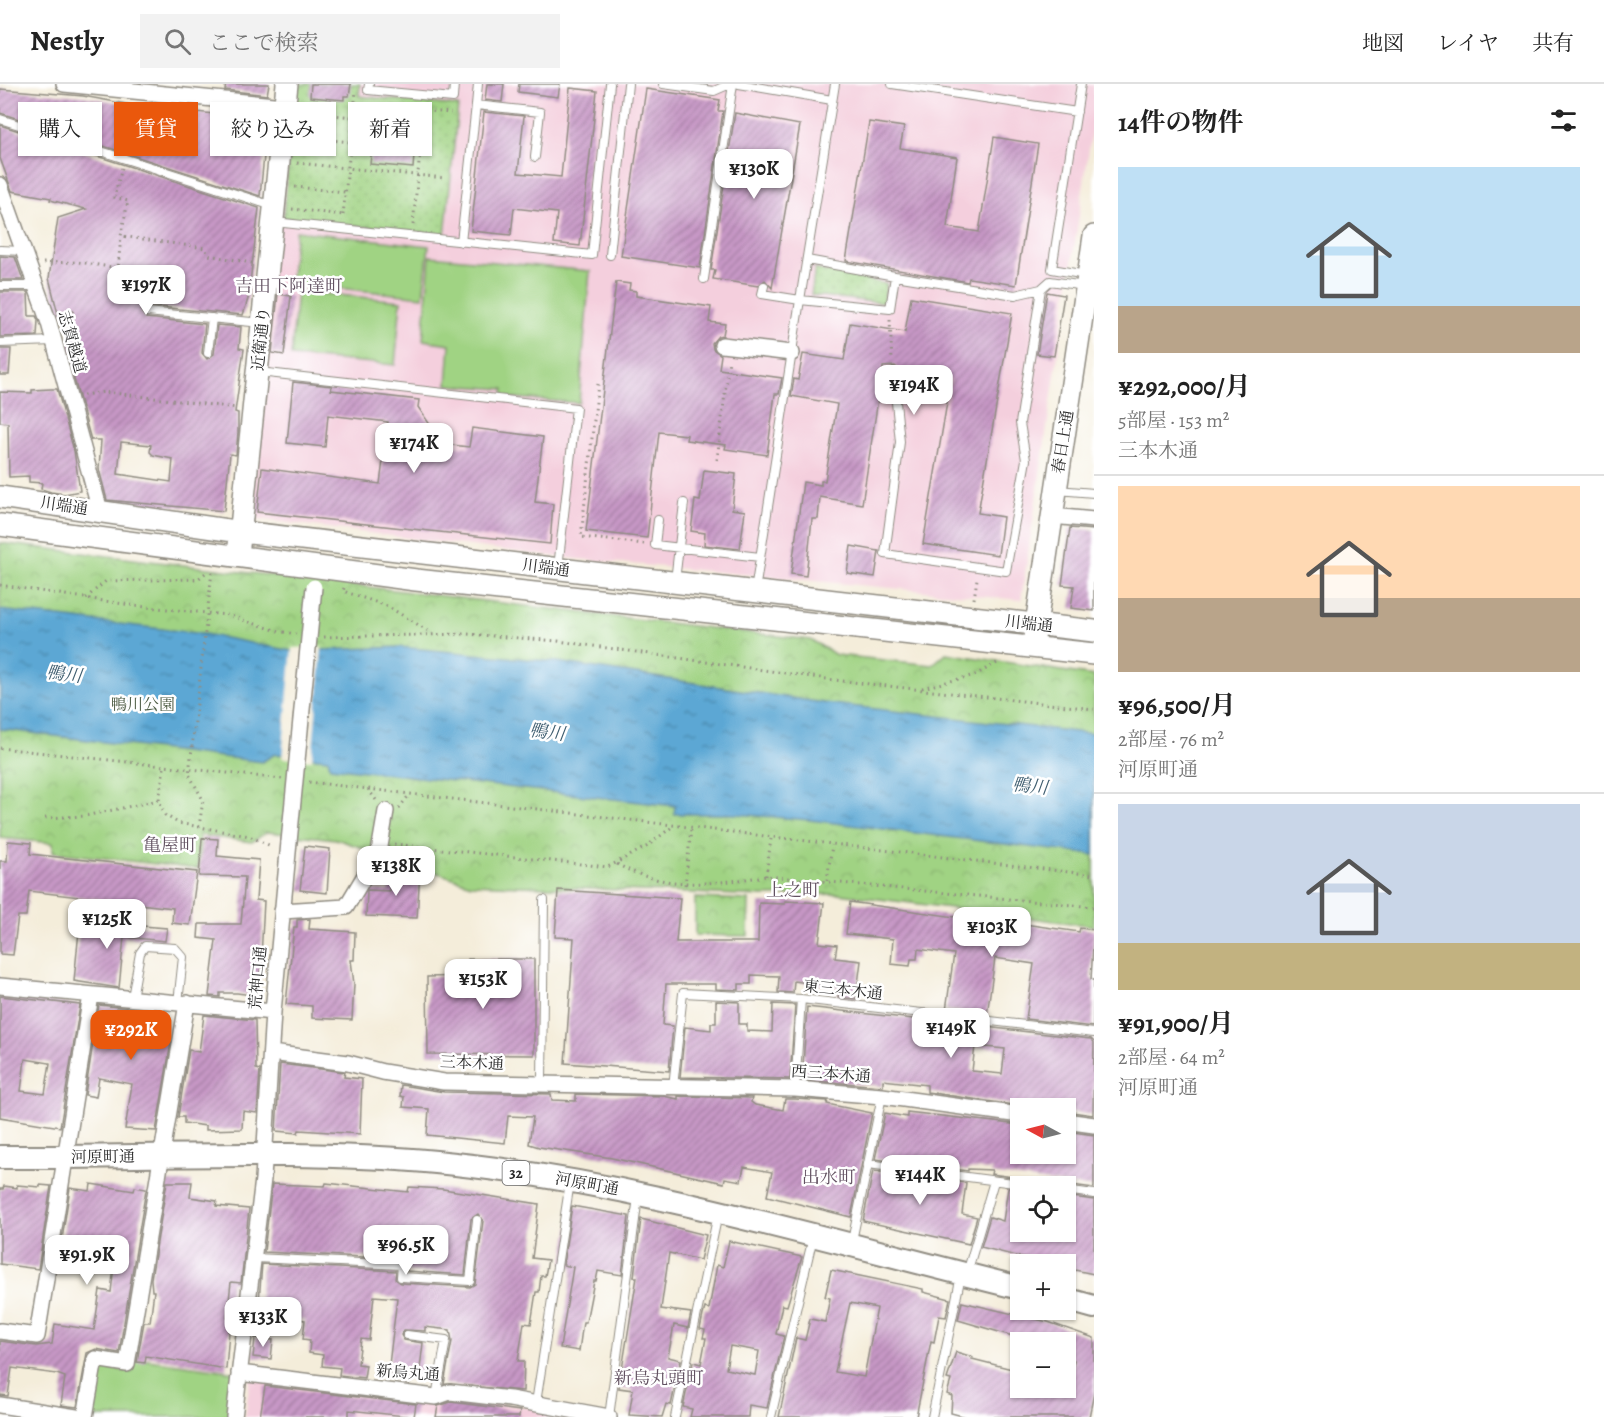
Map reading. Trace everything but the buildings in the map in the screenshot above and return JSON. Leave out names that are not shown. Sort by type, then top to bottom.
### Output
[{"type":"main road","name":"河原町通","points":[[0,1157],[264,1156],[436,1162],[570,1180],[639,1193],[1010,1286]]},
{"type":"main road","points":[[1076,1302],[1094,1307]]},
{"type":"street","points":[[64,84],[150,88],[258,102]]},
{"type":"street","name":"近衛通り","points":[[287,84],[295,102]]},
{"type":"street","name":"近衛通り","points":[[238,558],[273,214],[286,156]]},
{"type":"street","name":"志賀越道","points":[[0,185],[54,341],[100,511]]},
{"type":"street","name":"春日上通","points":[[1033,648],[1094,236]]},
{"type":"street","points":[[726,345],[792,353]]},
{"type":"street","name":"川端通","points":[[0,497],[241,532],[1094,631]]},
{"type":"street","points":[[1052,516],[1094,520]]},
{"type":"street","name":"川端通","points":[[0,525],[238,558],[316,577],[1094,654]]},
{"type":"street","name":"荒神口通","points":[[234,1417],[255,1258],[282,911],[319,541]]},
{"type":"street","points":[[282,911],[346,907],[380,852],[386,811]]},
{"type":"street","points":[[0,986],[273,1012]]},
{"type":"street","points":[[0,1331],[37,1336],[91,995]]},
{"type":"street","points":[[86,1417],[95,1359],[127,1364],[183,1003]]},
{"type":"street","name":"三本木通","points":[[272,1053],[348,1063],[383,1072],[444,1082],[542,1082],[673,1087]]},
{"type":"street","name":"西三本木通","points":[[673,1087],[795,1089],[882,1096],[1010,1114]]},
{"type":"street","points":[[1076,1123],[1094,1125]]},
{"type":"street","name":"新烏丸通","points":[[239,1372],[436,1397],[450,1392],[536,1403],[561,1412],[609,1417]]},
{"type":"street","points":[[0,1405],[76,1417]]},
{"type":"lane","points":[[369,84],[368,90],[453,98],[454,84]]},
{"type":"lane","points":[[461,242],[478,84]]},
{"type":"lane","points":[[0,119],[126,158],[273,214],[341,229],[592,255],[610,84]]},
{"type":"lane","points":[[610,255],[628,84]]},
{"type":"lane","points":[[663,84],[714,91],[731,84]]},
{"type":"lane","points":[[704,279],[731,84]]},
{"type":"lane","points":[[739,84],[832,100]]},
{"type":"lane","points":[[754,592],[835,84]]},
{"type":"lane","points":[[892,84],[1077,112]]},
{"type":"lane","points":[[893,372],[900,442],[885,554],[1006,571],[1026,460],[1020,423],[1041,289],[1052,269],[1081,84]]},
{"type":"lane","points":[[476,105],[540,112],[535,158]]},
{"type":"lane","points":[[0,250],[25,257]]},
{"type":"lane","points":[[807,260],[1015,295],[1041,289],[1050,281],[1087,281]]},
{"type":"lane","points":[[1052,269],[1087,281]]},
{"type":"lane","points":[[764,286],[762,294],[890,309],[895,276]]},
{"type":"lane","points":[[0,286],[36,286]]},
{"type":"lane","points":[[147,312],[262,323]]},
{"type":"lane","points":[[208,353],[212,318]]},
{"type":"lane","points":[[0,343],[54,341]]},
{"type":"lane","points":[[257,372],[576,408],[558,569]]},
{"type":"lane","points":[[1055,490],[1094,493]]},
{"type":"lane","points":[[675,583],[684,503]]},
{"type":"lane","points":[[658,520],[655,545],[760,557]]},
{"type":"lane","points":[[542,1082],[544,900]]},
{"type":"lane","points":[[132,998],[140,953],[145,945],[175,948],[183,957],[183,1003]]},
{"type":"lane","name":"東三本木通","points":[[673,1087],[682,993],[801,999],[1094,1033]]},
{"type":"lane","points":[[795,1089],[801,999]]},
{"type":"lane","points":[[851,1245],[882,1096]]},
{"type":"lane","points":[[868,1164],[1010,1183]]},
{"type":"lane","points":[[536,1403],[570,1180]]},
{"type":"lane","points":[[932,1417],[964,1274],[994,1181]]},
{"type":"lane","points":[[1076,1192],[1094,1194]]},
{"type":"lane","points":[[609,1417],[639,1193]]},
{"type":"lane","points":[[675,1417],[718,1212]]},
{"type":"lane","points":[[255,1258],[402,1265],[401,1276],[470,1281],[477,1220]]},
{"type":"lane","points":[[771,1417],[814,1236]]},
{"type":"lane","points":[[407,1335],[446,1340],[436,1397]]},
{"type":"path","points":[[354,102],[357,84]]},
{"type":"path","points":[[432,112],[451,113]]},
{"type":"path","points":[[296,171],[298,156]]},
{"type":"path","points":[[341,229],[349,156]]},
{"type":"path","points":[[413,225],[420,156]]},
{"type":"path","points":[[25,257],[118,268],[128,201],[114,197],[126,158]]},
{"type":"path","points":[[297,163],[445,178]]},
{"type":"path","points":[[295,179],[292,210],[343,215]]},
{"type":"path","points":[[295,187],[345,192]]},
{"type":"path","points":[[121,236],[205,248],[208,255],[268,266]]},
{"type":"path","points":[[890,309],[893,372]]},
{"type":"path","points":[[717,460],[726,345]]},
{"type":"path","points":[[598,384],[581,537],[655,545]]},
{"type":"path","points":[[69,396],[105,392],[253,410]]},
{"type":"path","points":[[86,598],[106,581],[198,579],[212,567],[189,770],[203,800],[199,827]]},
{"type":"path","points":[[974,604],[978,567]]},
{"type":"path","points":[[344,583],[344,591],[387,606],[434,634]]},
{"type":"path","points":[[0,585],[227,615],[278,631],[298,634]]},
{"type":"path","points":[[319,636],[377,638],[467,634],[558,641],[834,680],[1094,709]]},
{"type":"path","points":[[918,689],[975,675],[1007,658]]},
{"type":"path","points":[[1,749],[286,779]]},
{"type":"path","points":[[164,767],[159,800],[165,815],[178,824],[249,836],[271,846]]},
{"type":"path","points":[[298,781],[1094,875]]},
{"type":"path","points":[[45,818],[85,816],[159,800]]},
{"type":"path","points":[[382,843],[608,867],[646,847],[672,826]]},
{"type":"path","points":[[685,885],[692,829]]},
{"type":"path","points":[[766,876],[771,838]]},
{"type":"path","points":[[827,881],[832,845]]},
{"type":"path","points":[[617,864],[635,874],[685,885],[724,883],[766,876],[1094,908]]},
{"type":"shaded area","points":[[287,84],[1094,84],[1094,116],[1021,600],[566,558],[242,517],[280,156],[336,156],[336,102],[285,102]]},
{"type":"shaded area","points":[[250,1379],[442,1406],[452,1397],[554,1411],[553,1417],[245,1417]]},
{"type":"green space","points":[[296,84],[360,84],[359,96],[418,102],[348,102],[348,156],[432,156],[432,103],[458,106],[445,235],[283,218],[289,156],[336,156],[336,102],[294,102]]},
{"type":"green space","points":[[296,231],[429,246],[423,297],[290,283]]},
{"type":"green space","points":[[430,256],[590,271],[579,403],[503,397],[504,389],[447,385],[450,344],[423,340]]},
{"type":"green space","points":[[815,269],[887,284],[883,303],[811,295]]},
{"type":"green space","points":[[297,291],[401,301],[395,365],[291,356]]},
{"type":"green space","name":"鴨川公園","points":[[0,543],[811,640],[836,655],[932,665],[946,653],[1094,676],[1094,926],[839,894],[764,896],[471,884],[336,839],[267,832],[252,842],[200,835],[198,869],[53,852],[53,843],[0,838]]},
{"type":"green space","points":[[695,898],[749,900],[748,936],[695,935]]},
{"type":"green space","points":[[134,1358],[235,1372],[228,1417],[91,1417],[99,1366],[132,1372]]},
{"type":"water","name":"鴨川","points":[[0,610],[205,634],[292,651],[400,647],[558,662],[824,703],[1094,734],[1094,855],[810,820],[735,814],[674,814],[675,806],[330,767],[328,759],[275,754],[262,762],[0,729]]},
{"type":"pier","points":[[322,647],[312,760],[282,758],[292,648]]},
{"type":"district","name":"吉田下阿達町","points":[[289,286]]},
{"type":"district","name":"亀屋町","points":[[170,845]]},
{"type":"district","name":"上之町","points":[[793,890]]},
{"type":"district","name":"出水町","points":[[829,1177]]},
{"type":"district","name":"新烏丸頭町","points":[[659,1378]]}]
